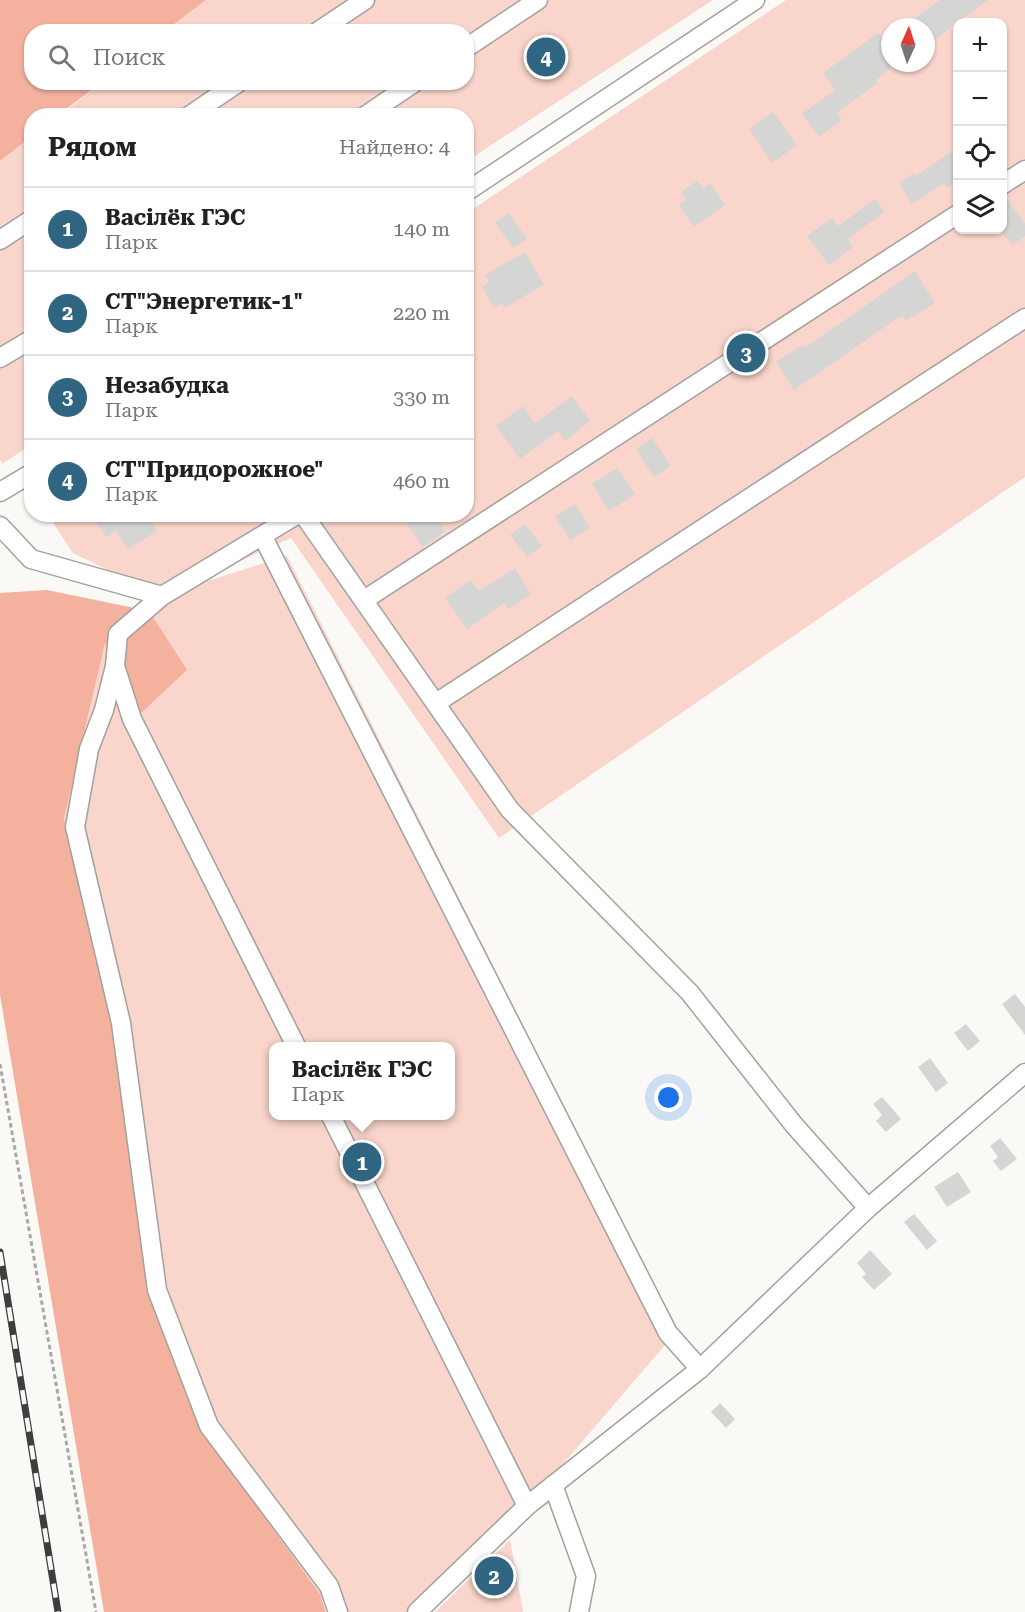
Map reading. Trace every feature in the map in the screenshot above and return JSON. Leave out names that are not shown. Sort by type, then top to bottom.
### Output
[{"type":"street","points":[[329,24],[365,0]]},
{"type":"street","points":[[474,43],[538,0]]},
{"type":"street","points":[[474,187],[755,0]]},
{"type":"street","points":[[201,108],[227,90]]},
{"type":"street","points":[[377,108],[403,90]]},
{"type":"street","points":[[1007,182],[1025,170]]},
{"type":"street","points":[[364,600],[953,217]]},
{"type":"street","points":[[0,240],[24,224]]},
{"type":"street","points":[[436,703],[1025,318]]},
{"type":"street","points":[[0,358],[24,344]]},
{"type":"street","points":[[0,492],[24,477]]},
{"type":"street","points":[[286,522],[162,596],[118,634],[115,666],[104,710],[89,749],[75,827],[121,1023],[157,1290],[208,1426],[329,1586],[338,1612]]},
{"type":"street","points":[[309,522],[510,810],[690,993],[794,1125],[868,1208]]},
{"type":"street","points":[[0,526],[31,559],[162,596]]},
{"type":"street","points":[[263,537],[668,1333],[700,1369]]},
{"type":"street","points":[[115,666],[132,719],[294,1042]]},
{"type":"street","points":[[417,1612],[527,1506],[700,1369],[868,1208],[1025,1073]]},
{"type":"street","points":[[333,1120],[527,1506]]},
{"type":"street","points":[[553,1485],[586,1576],[579,1612]]},
{"type":"path","points":[[0,1064],[96,1612]]},
{"type":"shaded area","points":[[0,0],[206,0],[174,24],[24,24],[24,90],[92,90],[67,108],[24,108],[24,142],[0,161]]},
{"type":"shaded area","points":[[206,0],[713,0],[474,156],[474,108],[69,108],[92,90],[474,90],[474,24],[174,24]]},
{"type":"shaded area","points":[[786,0],[1025,0],[1025,477],[499,838],[291,538],[169,593],[287,556],[677,1331],[527,1506],[417,1612],[330,1612],[320,1594],[200,1428],[148,1289],[114,1036],[64,819],[105,642],[162,596],[73,553],[53,522],[474,522],[474,208]]},
{"type":"shaded area","points":[[24,142],[24,450],[2,464],[0,460],[0,161]]},
{"type":"shaded area","points":[[47,590],[149,611],[187,670],[141,713],[105,643],[64,819],[114,1036],[148,1289],[200,1428],[320,1594],[326,1612],[104,1612],[0,995],[0,593]]},
{"type":"shaded area","points":[[510,1540],[523,1612],[435,1612]]},
{"type":"building","points":[[940,0],[988,0],[964,18],[953,18],[953,26],[935,39],[935,18],[915,18]]},
{"type":"building","points":[[878,33],[881,37],[881,72],[886,72],[876,80],[878,83],[836,113],[842,120],[819,137],[802,114],[835,90],[823,73]]},
{"type":"building","points":[[773,112],[797,145],[772,163],[749,129]]},
{"type":"building","points":[[952,151],[953,184],[948,188],[944,183],[912,204],[899,183],[914,173],[916,176]]},
{"type":"building","points":[[697,181],[703,188],[710,183],[725,205],[694,227],[679,205],[686,200],[681,192]]},
{"type":"building","points":[[875,199],[885,212],[848,239],[853,247],[829,265],[807,236],[832,218],[838,226]]},
{"type":"building","points":[[1007,199],[1025,224],[1025,236],[1012,245],[1004,234],[1007,234]]},
{"type":"building","points":[[509,213],[527,239],[513,248],[495,222]]},
{"type":"building","points":[[525,252],[544,284],[505,308],[502,303],[494,308],[482,287],[489,282],[485,275]]},
{"type":"building","points":[[915,271],[935,303],[906,321],[902,315],[794,390],[776,362],[802,345],[805,348]]},
{"type":"building","points":[[572,396],[590,421],[565,441],[558,431],[520,459],[496,426],[523,406],[535,423]]},
{"type":"building","points":[[652,438],[671,466],[654,477],[636,449]]},
{"type":"building","points":[[617,468],[635,494],[609,511],[592,484]]},
{"type":"building","points":[[575,504],[590,528],[570,540],[555,516]]},
{"type":"building","points":[[96,522],[151,522],[157,531],[128,549],[116,531],[106,537]]},
{"type":"building","points":[[406,522],[439,522],[445,531],[423,547]]},
{"type":"building","points":[[525,524],[542,546],[527,557],[510,535]]},
{"type":"building","points":[[515,568],[531,594],[508,609],[504,603],[467,629],[445,598],[471,580],[479,591]]},
{"type":"building","points":[[1015,994],[1025,1007],[1025,1035],[1002,1004]]},
{"type":"building","points":[[966,1024],[980,1041],[968,1051],[954,1033]]},
{"type":"building","points":[[930,1058],[948,1083],[936,1092],[918,1067]]},
{"type":"building","points":[[882,1097],[901,1119],[886,1132],[876,1121],[882,1115],[873,1104]]},
{"type":"building","points":[[1000,1138],[1017,1159],[1001,1171],[993,1161],[998,1157],[990,1146]]},
{"type":"building","points":[[958,1172],[971,1192],[947,1207],[934,1187]]},
{"type":"building","points":[[914,1214],[937,1241],[927,1250],[904,1222]]},
{"type":"building","points":[[870,1250],[892,1274],[874,1290],[862,1277],[866,1274],[857,1263]]},
{"type":"building","points":[[720,1403],[735,1419],[726,1428],[711,1412]]},
{"type":"railway","points":[[0,1252],[58,1612]]},
{"type":"place","name":"СТ\"Придорожное\"","points":[[546,57]]},
{"type":"place","name":"Незабудка","points":[[746,353]]},
{"type":"place","name":"Васілёк ГЭС","points":[[362,1162]]},
{"type":"place","name":"СТ\"Энергетик-1\"","points":[[494,1576]]}]
